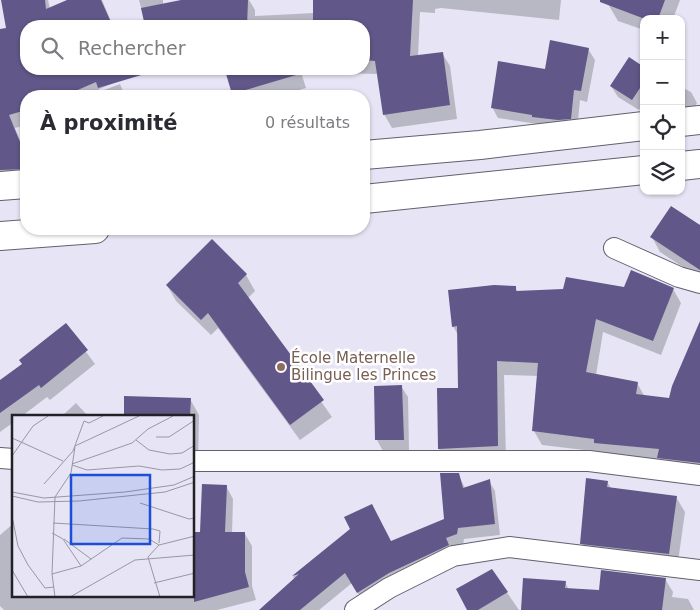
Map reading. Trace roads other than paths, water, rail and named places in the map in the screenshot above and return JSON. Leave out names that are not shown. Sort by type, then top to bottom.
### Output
[{"type":"main road","points":[[685,122],[700,120]]},
{"type":"main road","points":[[370,154],[480,145],[640,126]]},
{"type":"main road","points":[[685,166],[700,164]]},
{"type":"main road","points":[[370,198],[640,170]]},
{"type":"main road","points":[[0,186],[20,184]]},
{"type":"main road","points":[[0,236],[20,235]]},
{"type":"street","points":[[614,248],[679,277],[700,283]]},
{"type":"street","points":[[195,461],[589,461],[700,475]]},
{"type":"street","points":[[355,610],[389,588],[453,556],[509,547],[700,570]]},
{"type":"place","name":"École Maternelle Bilingue les Princes","points":[[281,367]]}]
